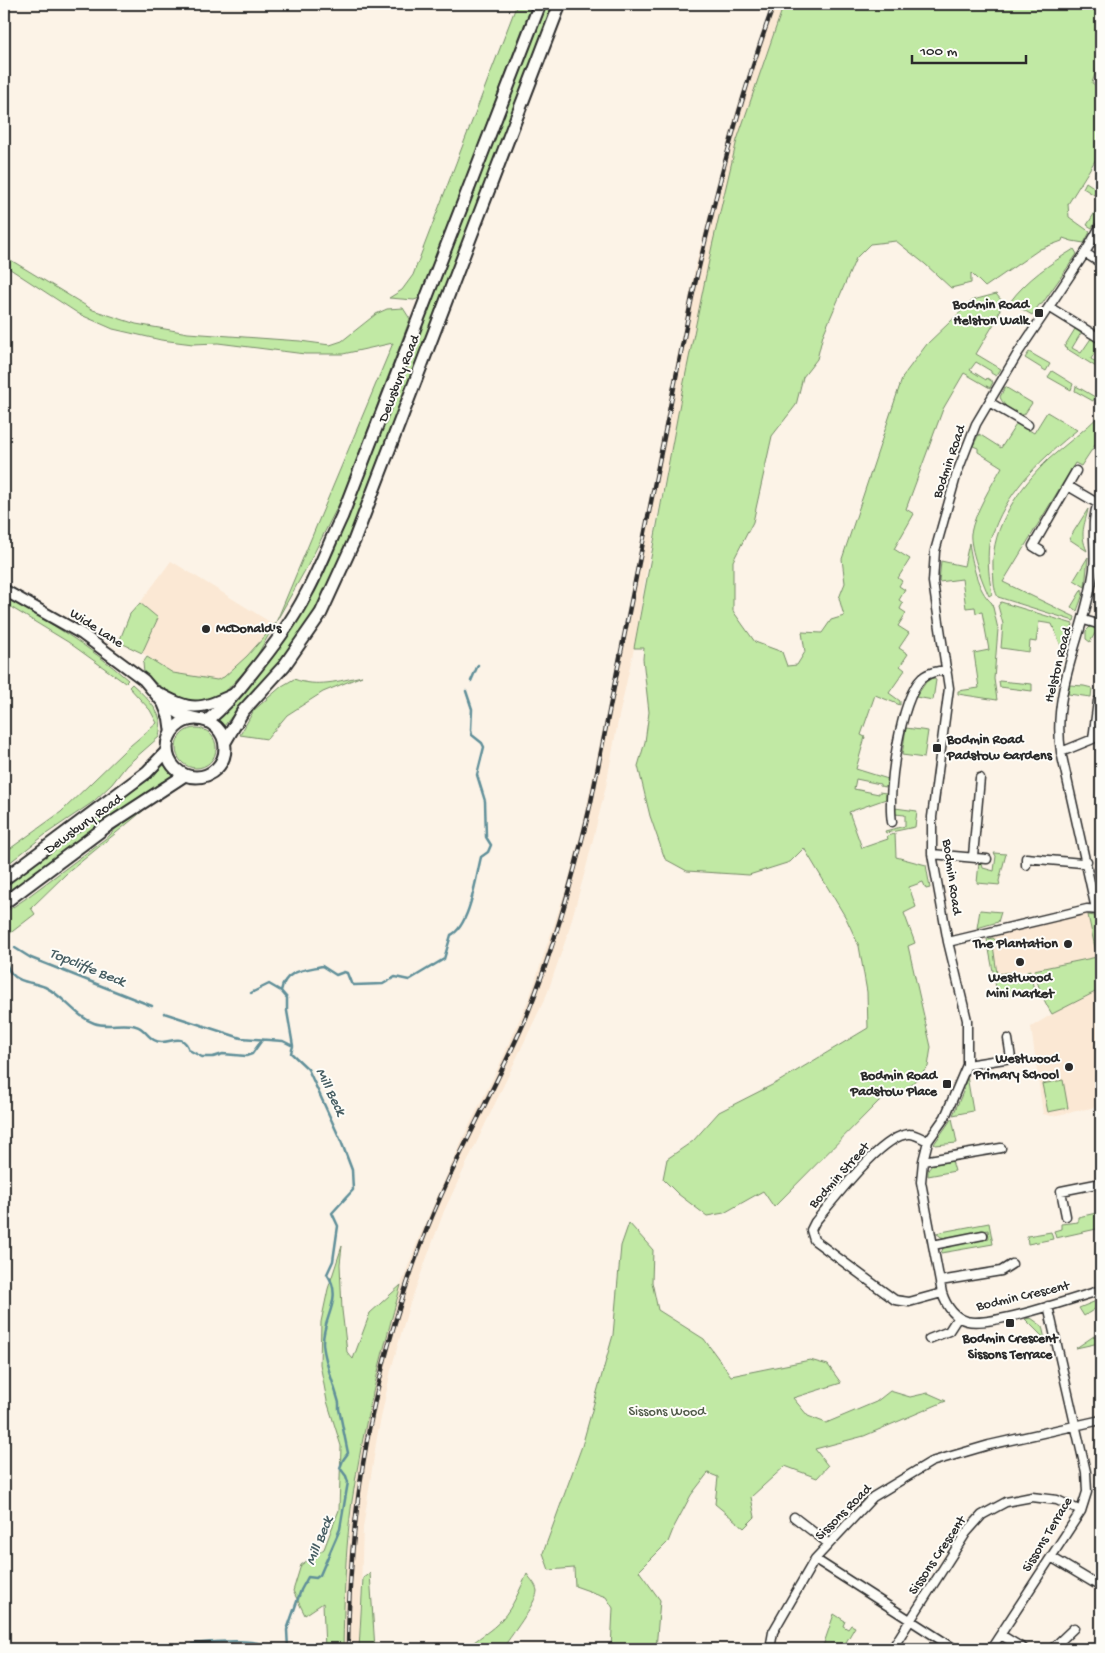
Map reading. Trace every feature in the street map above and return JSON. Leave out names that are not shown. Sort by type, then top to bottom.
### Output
[{"type":"highway","name":"Dewsbury Road","points":[[171,733],[183,722],[203,720],[219,711],[236,693],[285,631],[307,592],[342,516],[540,4]]},
{"type":"highway","name":"Dewsbury Road","points":[[4,903],[107,826],[185,775],[198,778],[216,770],[225,754],[225,742],[243,711],[284,666],[321,613],[354,541],[560,4]]},
{"type":"highway","points":[[203,720],[215,725],[222,733],[225,742]]},
{"type":"highway","points":[[171,733],[168,739],[167,751],[173,766],[185,775]]},
{"type":"highway","name":"Dewsbury Road","points":[[4,879],[147,772],[167,751]]},
{"type":"main road","name":"Wide Lane","points":[[4,590],[82,634],[133,671],[154,690],[163,703],[169,718],[171,733]]},
{"type":"main road","points":[[154,690],[180,705],[196,706],[206,706],[236,693]]},
{"type":"main road","name":"Wide Lane","points":[[163,703],[180,714],[203,720]]},
{"type":"street","name":"Bodmin Road","points":[[958,1317],[945,1303],[942,1293],[921,1182],[923,1161],[928,1141],[945,1117],[967,1065],[967,1020],[948,942],[932,854],[932,817],[949,688],[933,582],[935,551],[961,464],[976,424],[1018,353],[1085,253],[1101,225]]},
{"type":"street","points":[[1085,253],[1101,263]]},
{"type":"street","points":[[1049,307],[1101,339]]},
{"type":"street","points":[[989,402],[1028,425]]},
{"type":"street","points":[[1041,551],[1033,546],[1076,471]]},
{"type":"street","name":"Helston Road","points":[[1068,486],[1099,501],[1094,520],[1096,560],[1091,592],[1063,686],[1058,735],[1099,910]]},
{"type":"street","points":[[1084,620],[1101,625]]},
{"type":"street","points":[[892,822],[890,811],[891,791],[906,705],[923,677],[930,673],[947,670]]},
{"type":"street","points":[[1061,752],[1093,739],[1098,701]]},
{"type":"street","points":[[972,856],[980,778]]},
{"type":"street","points":[[932,854],[972,856],[987,859]]},
{"type":"street","points":[[1026,865],[1026,858],[1082,863],[1087,861]]},
{"type":"street","points":[[948,942],[1087,909],[1099,910]]},
{"type":"street","points":[[967,1065],[1011,1058],[1008,1039]]},
{"type":"street","name":"Bodmin Street","points":[[928,1141],[910,1134],[891,1140],[874,1154],[815,1222],[811,1230],[814,1240],[896,1300],[909,1302],[942,1293]]},
{"type":"street","points":[[923,1161],[1001,1148]]},
{"type":"street","points":[[1066,1216],[1061,1191],[1101,1183]]},
{"type":"street","points":[[933,1245],[983,1235]]},
{"type":"street","points":[[940,1281],[1001,1271],[1012,1264]]},
{"type":"street","name":"Bodmin Crescent","points":[[929,1339],[949,1330],[958,1317],[966,1321],[986,1321],[1048,1306],[1101,1289]]},
{"type":"street","name":"Sissons Terrace","points":[[991,1649],[1081,1510],[1087,1492],[1086,1472],[1048,1306]]},
{"type":"street","name":"Sissons Road","points":[[770,1649],[773,1632],[815,1559],[873,1497],[930,1462],[989,1445],[1101,1420]]},
{"type":"street","name":"Sissons Crescent","points":[[892,1649],[966,1533],[982,1515],[1006,1502],[1032,1497],[1057,1500],[1081,1510]]},
{"type":"street","points":[[794,1517],[829,1544]]},
{"type":"street","points":[[1051,1557],[1101,1587]]},
{"type":"street","points":[[815,1559],[955,1649]]},
{"type":"street","points":[[1052,1649],[1074,1628]]},
{"type":"street","points":[[1001,1635],[1024,1649]]},
{"type":"shaded area","points":[[772,4],[784,4],[763,63],[712,246],[647,567],[634,648],[606,786],[587,864],[568,933],[547,994],[444,1211],[408,1309],[391,1370],[377,1437],[363,1528],[359,1649],[343,1649],[344,1591],[352,1502],[364,1431],[381,1354],[401,1285],[418,1240],[463,1138],[499,1066],[530,996],[567,886],[582,829],[614,678],[695,268],[736,112]]},
{"type":"shaded area","points":[[171,561],[275,625],[247,656],[224,677],[217,680],[173,673],[142,653],[158,618],[140,603]]},
{"type":"shaded area","points":[[1087,909],[1097,957],[1034,970],[997,974],[990,931]]},
{"type":"shaded area","name":"Westwood Primary School","points":[[1101,989],[1101,1106],[1052,1116],[1043,1114],[1031,1027]]},
{"type":"green space","points":[[517,4],[532,4],[422,294],[414,300],[389,298],[402,290],[413,275]]},
{"type":"green space","points":[[547,4],[557,4],[345,555],[318,605],[295,641],[280,662],[224,726],[218,720],[256,676],[290,630],[314,591],[339,539]]},
{"type":"green space","points":[[784,4],[1101,4],[1101,63],[1098,65],[1092,83],[1101,89],[1101,112],[1097,120],[1101,123],[1101,151],[1068,204],[1069,217],[1090,232],[1084,243],[1063,238],[1062,241],[1040,249],[985,287],[971,273],[971,283],[951,288],[896,241],[870,244],[856,258],[823,335],[817,359],[803,377],[796,405],[772,436],[753,522],[733,561],[733,611],[755,642],[782,652],[787,666],[797,665],[805,652],[802,632],[822,633],[831,620],[844,616],[839,598],[845,583],[842,559],[903,376],[927,344],[973,300],[996,294],[1002,301],[998,317],[976,354],[1001,369],[996,376],[976,362],[970,370],[993,382],[990,388],[964,373],[943,409],[906,509],[914,514],[894,549],[910,559],[898,578],[902,581],[899,586],[905,590],[899,600],[903,603],[900,609],[906,613],[898,626],[909,633],[899,648],[908,654],[900,666],[905,670],[889,693],[900,701],[900,705],[875,695],[861,735],[865,737],[856,769],[888,779],[886,787],[856,779],[854,789],[879,794],[879,792],[886,793],[886,799],[849,812],[862,848],[888,839],[887,836],[895,834],[896,857],[926,865],[930,888],[926,889],[923,882],[909,887],[916,907],[904,913],[915,943],[908,946],[931,1047],[928,1067],[906,1090],[879,1101],[774,1207],[763,1191],[724,1213],[707,1216],[678,1194],[663,1179],[667,1159],[693,1141],[719,1112],[778,1082],[868,1028],[867,992],[859,946],[846,918],[804,848],[790,862],[749,875],[687,871],[665,859],[650,816],[638,766],[645,742],[649,712],[643,659],[644,648],[634,648],[682,392],[712,246],[737,140]]},
{"type":"green space","points":[[1086,182],[1101,192],[1101,199],[1083,188]]},
{"type":"green space","points":[[1101,203],[1101,211],[1092,228],[1087,225]]},
{"type":"green space","points":[[1074,249],[1077,254],[1042,304],[1039,305],[1032,315],[1010,302],[1031,279]]},
{"type":"green space","points":[[4,256],[93,310],[136,324],[188,333],[330,345],[342,341],[376,314],[387,309],[403,308],[410,319],[342,498],[277,620],[393,343],[343,354],[305,354],[218,343],[193,344],[161,340],[113,329],[79,314],[4,265]]},
{"type":"green space","points":[[1075,329],[1081,333],[1072,348],[1081,353],[1092,337],[1101,342],[1091,359],[1101,364],[1101,370],[1064,347]]},
{"type":"green space","points":[[1029,352],[1050,364],[1046,371],[1025,358]]},
{"type":"green space","points":[[1052,371],[1073,384],[1071,390],[1048,377]]},
{"type":"green space","points":[[1076,386],[1095,397],[1093,401],[1075,391]]},
{"type":"green space","points":[[1005,387],[1032,403],[1024,415],[1013,412],[1002,400],[1000,397]]},
{"type":"green space","points":[[1047,412],[1077,430],[1029,474],[1009,500],[1001,515],[989,544],[988,556],[992,594],[989,596],[974,556],[971,533],[980,508],[1002,467],[978,452],[978,448],[973,446],[979,434],[1001,448],[1017,423],[1034,433]]},
{"type":"green space","points":[[1101,414],[1101,436],[1081,466],[1075,463],[1003,582],[1075,617],[1074,621],[998,597],[994,583],[994,552],[1002,522],[1009,508],[1038,470]]},
{"type":"green space","points":[[1088,509],[1083,534],[1087,551],[1069,539]]},
{"type":"green space","points":[[969,543],[976,575],[982,591],[992,603],[998,629],[994,679],[997,700],[958,694],[958,691],[979,688],[974,653],[989,650],[982,612],[976,613],[975,607],[966,608],[962,579],[939,582],[941,561],[964,566]]},
{"type":"green space","points":[[1088,557],[1085,587],[1074,580]]},
{"type":"green space","points":[[1082,589],[1083,594],[1077,611],[1071,607]]},
{"type":"green space","points":[[4,596],[83,645],[128,680],[125,683],[68,642],[4,603]]},
{"type":"green space","points":[[1001,602],[1073,624],[1064,653],[1052,624],[1039,622],[1036,642],[1030,641],[1029,652],[1001,648],[1003,624],[998,606]]},
{"type":"green space","points":[[140,603],[158,618],[142,653],[119,642],[130,614]]},
{"type":"green space","points":[[1091,626],[1098,628],[1090,642],[1086,639],[1086,631]]},
{"type":"green space","points":[[273,627],[254,661],[217,698],[197,703],[184,702],[171,696],[144,673],[143,663],[147,657],[173,673],[217,680],[224,677],[247,656]]},
{"type":"green space","points":[[362,676],[323,692],[287,715],[267,739],[240,735],[254,710],[282,686],[294,679],[303,682],[320,683],[336,682]]},
{"type":"green space","points":[[932,678],[936,680],[933,700],[916,697],[926,682]]},
{"type":"green space","points":[[999,681],[1032,684],[1032,691],[1000,687]]},
{"type":"green space","points":[[132,684],[149,700],[156,710],[160,720],[159,737],[126,766],[112,784],[93,802],[46,834],[4,867],[4,853],[61,812],[124,751],[157,723],[150,710],[129,687]]},
{"type":"green space","points":[[1070,685],[1092,688],[1091,697],[1068,694]]},
{"type":"green space","points":[[192,728],[200,728],[207,731],[213,737],[216,748],[213,759],[207,765],[200,768],[192,768],[185,765],[179,759],[176,752],[176,744],[179,737],[185,731]]},
{"type":"green space","points":[[906,728],[928,731],[924,758],[902,755]]},
{"type":"green space","points":[[163,764],[174,777],[161,782],[4,897],[4,884],[154,776]]},
{"type":"green space","points":[[895,808],[917,811],[915,827],[886,833],[885,831],[905,826],[905,815],[895,814]]},
{"type":"green space","points":[[138,810],[144,810],[66,874],[31,908],[35,914],[4,938],[4,913],[109,836],[121,823]]},
{"type":"green space","points":[[994,853],[1006,854],[999,881],[1000,885],[977,883],[979,862],[983,868],[994,871],[996,856]]},
{"type":"green space","points":[[980,910],[1001,912],[998,922],[977,928]]},
{"type":"green space","points":[[1088,915],[1101,917],[1101,989],[1052,1014],[1041,993],[1034,970],[1097,957]]},
{"type":"green space","points":[[993,938],[998,942],[998,944],[993,945],[997,974],[1013,972],[1015,980],[1028,975],[1027,971],[1030,970],[1034,991],[998,998],[987,939]]},
{"type":"green space","points":[[967,1076],[973,1111],[953,1115],[963,1092]]},
{"type":"green space","points":[[1063,1080],[1068,1108],[1048,1112],[1042,1084]]},
{"type":"green space","points":[[952,1118],[957,1143],[935,1145],[934,1144]]},
{"type":"green space","points":[[952,1161],[955,1171],[928,1176],[928,1170],[932,1165]]},
{"type":"green space","points":[[1101,1212],[1101,1228],[1056,1238],[1054,1231],[1061,1229],[1061,1224],[1078,1222],[1078,1217]]},
{"type":"green space","name":"Sissons Wood","points":[[629,1223],[653,1250],[652,1282],[658,1310],[704,1339],[731,1376],[810,1360],[828,1365],[841,1383],[793,1398],[808,1416],[826,1423],[876,1402],[890,1391],[910,1397],[928,1393],[946,1401],[864,1436],[815,1449],[828,1466],[817,1478],[785,1466],[751,1497],[755,1517],[744,1528],[715,1504],[718,1477],[708,1473],[691,1495],[668,1542],[639,1571],[660,1600],[656,1649],[611,1649],[613,1608],[606,1597],[575,1586],[574,1568],[549,1570],[543,1553],[582,1446],[613,1335],[621,1246]]},
{"type":"green space","points":[[989,1223],[993,1244],[941,1253],[944,1246],[989,1238],[988,1230],[946,1238],[936,1233]]},
{"type":"green space","points":[[1051,1232],[1053,1239],[1028,1244],[1027,1236]]},
{"type":"green space","points":[[342,1246],[340,1264],[342,1310],[347,1352],[353,1359],[370,1313],[401,1285],[373,1392],[361,1446],[352,1501],[346,1556],[343,1649],[325,1649],[323,1603],[305,1615],[293,1591],[301,1565],[324,1549],[339,1510],[341,1446],[327,1401],[320,1364],[321,1322],[328,1289]]},
{"type":"green space","points":[[1101,1299],[1101,1305],[1084,1316],[1079,1308]]},
{"type":"green space","points":[[1031,1318],[1042,1326],[1045,1339],[1025,1319]]},
{"type":"green space","points":[[1094,1336],[1099,1343],[1076,1348]]},
{"type":"green space","points":[[370,1573],[375,1649],[359,1649],[363,1578]]},
{"type":"green space","points":[[527,1574],[536,1586],[536,1596],[502,1649],[466,1649],[494,1627],[506,1614]]},
{"type":"green space","points":[[834,1614],[845,1621],[843,1626],[848,1629],[851,1625],[855,1627],[842,1649],[822,1649]]},
{"type":"waterway","name":"Mill Beck","points":[[471,681],[478,665]]},
{"type":"waterway","name":"Mill Beck","points":[[288,1649],[287,1630],[301,1590],[308,1577],[316,1578],[320,1575],[340,1529],[348,1482],[340,1468],[348,1453],[339,1403],[327,1364],[323,1342],[334,1291],[327,1274],[333,1261],[338,1226],[332,1213],[353,1190],[352,1170],[341,1141],[308,1069],[291,1053],[293,1046],[287,1011],[287,998],[281,991],[283,984],[291,975],[302,970],[322,966],[336,975],[344,972],[347,973],[351,983],[354,985],[383,984],[395,977],[409,980],[444,959],[451,935],[458,930],[468,912],[481,857],[488,852],[491,845],[486,837],[485,801],[477,775],[484,747],[472,735],[472,709],[466,691]]},
{"type":"waterway","name":"Topcliffe Beck","points":[[15,948],[31,958],[152,1006]]},
{"type":"waterway","points":[[4,959],[14,976],[22,981],[41,985],[52,991],[87,1020],[99,1024],[136,1026],[159,1042],[182,1041],[189,1050],[202,1057],[213,1057],[223,1054],[246,1056],[252,1054],[262,1040]]},
{"type":"waterway","points":[[251,993],[269,984],[281,991]]},
{"type":"waterway","name":"Topcliffe Beck","points":[[164,1013],[241,1038],[283,1041],[293,1046]]},
{"type":"waterway","points":[[193,1644],[246,1642],[266,1645],[274,1649]]},
{"type":"railway","points":[[348,1649],[353,1546],[366,1445],[376,1394],[403,1295],[420,1247],[457,1160],[525,1020],[545,966],[578,857],[591,802],[692,297],[739,113],[774,4]]},
{"type":"place","name":"Bodmin Road Helston Walk","points":[[1039,313]]},
{"type":"place","name":"McDonald's","points":[[206,629]]},
{"type":"place","name":"Bodmin Road Padstow Gardens","points":[[937,748]]},
{"type":"place","name":"The Plantation","points":[[1068,944]]},
{"type":"place","name":"Westwood Mini Market","points":[[1020,962]]},
{"type":"place","name":"Westwood Primary School","points":[[1069,1067]]},
{"type":"place","name":"Bodmin Road Padstow Place","points":[[947,1084]]},
{"type":"place","name":"Bodmin Crescent Sissons Terrace","points":[[1010,1323]]}]
